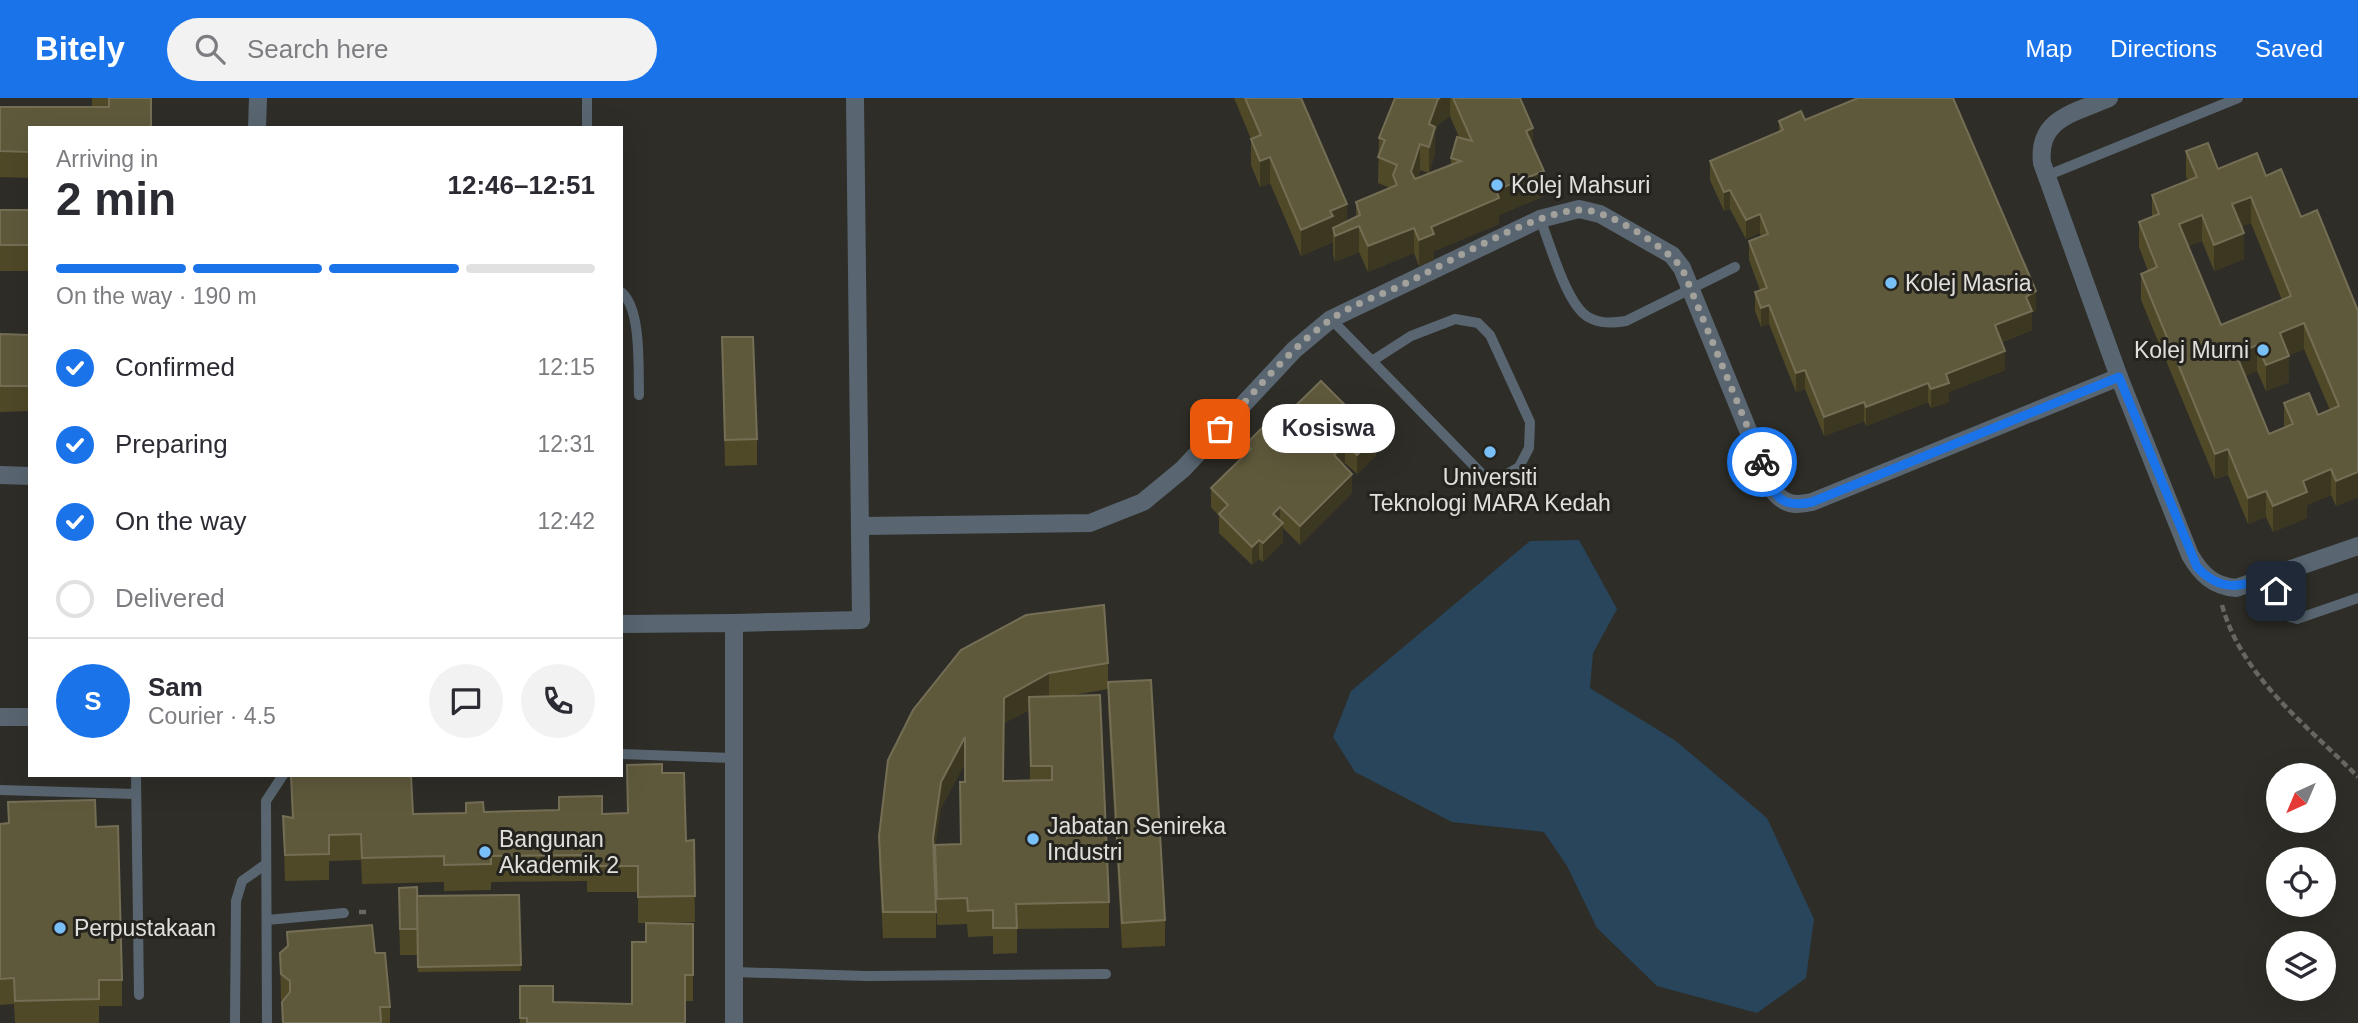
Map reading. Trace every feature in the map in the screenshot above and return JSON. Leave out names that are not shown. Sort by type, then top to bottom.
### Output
[{"type":"street","points":[[257,126],[258,98]]},
{"type":"street","points":[[623,624],[861,620],[855,98]]},
{"type":"street","points":[[2109,98],[2059,120],[2047,130],[2041,151],[2046,176],[2119,377],[2190,555],[2206,577],[2216,584],[2236,588],[2358,546]]},
{"type":"street","points":[[861,526],[1090,523],[1143,502],[1183,469],[1294,350],[1331,319],[1541,219],[1579,209],[1600,214],[1672,255],[1692,289],[1772,489],[1786,503],[1796,505],[1812,502],[2119,377]]},
{"type":"street","points":[[0,475],[28,476]]},
{"type":"street","points":[[734,623],[734,1023]]},
{"type":"street","points":[[0,716],[28,718]]},
{"type":"lane","points":[[587,98],[587,126]]},
{"type":"lane","points":[[2046,176],[2238,98]]},
{"type":"lane","points":[[1541,219],[1572,300],[1587,316],[1607,323],[1626,321],[1735,267]]},
{"type":"lane","points":[[623,294],[636,328],[639,395]]},
{"type":"lane","points":[[1331,319],[1484,476],[1502,477],[1519,467],[1529,448],[1530,422],[1499,349],[1478,323],[1455,319],[1411,336],[1372,361]]},
{"type":"lane","points":[[2271,576],[2287,616],[2297,619],[2358,598]]},
{"type":"lane","points":[[623,754],[732,758]]},
{"type":"lane","points":[[136,777],[139,995]]},
{"type":"lane","points":[[267,1023],[266,801],[282,777]]},
{"type":"lane","points":[[0,790],[136,794]]},
{"type":"lane","points":[[236,1023],[236,901],[242,880],[266,864]]},
{"type":"lane","points":[[267,920],[344,913]]},
{"type":"lane","points":[[734,972],[866,976],[1106,974]]},
{"type":"path","points":[[2216,584],[2237,645],[2256,675],[2358,777]]},
{"type":"water","points":[[1579,540],[1617,609],[1593,653],[1590,688],[1676,741],[1767,818],[1814,919],[1806,978],[1757,1013],[1657,986],[1597,928],[1567,866],[1544,832],[1452,822],[1355,772],[1333,737],[1351,691],[1530,541]]},
{"type":"building","points":[[109,98],[151,98],[151,126],[28,126],[28,152],[0,151],[0,107],[109,107]]},
{"type":"building","points":[[1245,98],[1301,98],[1347,204],[1330,211],[1333,216],[1301,230],[1270,157],[1260,161],[1251,139],[1261,135]]},
{"type":"building","points":[[1395,98],[1440,98],[1429,124],[1435,127],[1429,147],[1420,144],[1411,172],[1415,179],[1461,161],[1451,158],[1457,137],[1472,141],[1453,98],[1520,98],[1533,128],[1526,131],[1544,171],[1496,190],[1499,198],[1431,227],[1434,234],[1419,240],[1414,228],[1368,246],[1359,226],[1335,236],[1333,228],[1360,215],[1356,202],[1397,185],[1393,175],[1397,165],[1378,157],[1385,140],[1379,138]]},
{"type":"building","name":"Kolej Masria","points":[[1858,98],[1953,98],[2036,291],[2026,297],[2032,311],[1995,325],[2005,351],[1946,374],[1949,383],[1931,389],[1928,383],[1866,407],[1864,402],[1824,417],[1805,370],[1796,373],[1769,305],[1761,308],[1755,292],[1767,288],[1749,241],[1768,234],[1760,214],[1746,220],[1730,190],[1724,192],[1710,161],[1783,130],[1779,121],[1801,111],[1805,120]]},
{"type":"building","name":"Kolej Murni","points":[[2208,143],[2218,169],[2257,153],[2266,176],[2281,169],[2301,217],[2317,210],[2358,311],[2358,472],[2336,481],[2331,469],[2303,481],[2307,492],[2273,506],[2266,491],[2248,498],[2228,449],[2215,454],[2141,274],[2157,267],[2139,222],[2159,214],[2152,195],[2197,177],[2186,151]],"holes":[[[2251,197],[2291,296],[2221,325],[2179,224],[2202,215],[2214,245],[2244,233],[2232,204]],[[2304,323],[2339,406],[2318,415],[2309,393],[2284,403],[2293,424],[2269,434],[2236,354],[2257,345],[2266,365],[2289,356],[2280,333]]]},
{"type":"building","points":[[0,210],[28,210],[28,245],[0,245]]},
{"type":"building","points":[[0,334],[28,335],[28,386],[0,386]]},
{"type":"building","points":[[722,337],[753,337],[757,439],[725,440]]},
{"type":"building","points":[[1321,381],[1376,436],[1357,455],[1345,444],[1334,455],[1352,474],[1300,526],[1280,507],[1273,514],[1283,523],[1263,543],[1259,540],[1252,547],[1219,514],[1228,505],[1211,488],[1251,449],[1246,444],[1275,415],[1280,421]]},
{"type":"building","points":[[1104,605],[1108,663],[1049,673],[1004,698],[1003,781],[1052,780],[1052,766],[1031,766],[1029,697],[1100,695],[1109,902],[1016,904],[1017,928],[993,928],[993,910],[968,911],[967,898],[937,899],[935,845],[961,844],[960,782],[965,782],[965,737],[941,782],[933,838],[936,912],[883,912],[879,836],[888,760],[913,710],[961,650],[1026,615]]},
{"type":"building","name":"Jabatan Senireka Industri","points":[[1151,680],[1165,920],[1122,923],[1108,682]]},
{"type":"building","name":"Bangunan Akademik 2","points":[[662,764],[662,773],[684,773],[686,841],[694,840],[695,896],[638,897],[638,866],[587,866],[587,855],[491,856],[491,864],[444,865],[444,856],[362,858],[361,834],[329,835],[329,854],[285,855],[283,816],[293,818],[291,777],[411,777],[413,814],[466,813],[466,803],[483,802],[484,812],[559,810],[559,797],[602,796],[602,814],[628,813],[627,765]]},
{"type":"building","name":"Perpustakaan","points":[[95,800],[96,827],[118,826],[122,980],[99,980],[99,999],[15,1001],[14,978],[0,979],[0,824],[9,823],[8,802]]},
{"type":"building","points":[[417,887],[418,929],[400,929],[399,888]]},
{"type":"building","points":[[519,895],[521,965],[418,967],[417,896]]},
{"type":"building","points":[[646,923],[693,924],[693,975],[685,975],[685,1023],[527,1023],[527,1018],[520,1018],[520,986],[553,986],[553,1002],[632,1004],[632,942],[646,942]]},
{"type":"building","points":[[372,925],[375,953],[385,953],[390,1007],[380,1007],[381,1023],[283,1023],[282,1002],[290,992],[290,981],[281,974],[280,953],[288,946],[287,932]]},
{"type":"way so far","points":[[1220,429],[1294,350],[1331,319],[1541,219],[1579,209],[1600,214],[1634,231],[1672,255],[1682,268],[1762,462]]},
{"type":"place","name":"Kolej Mahsuri","points":[[1497,185]]},
{"type":"place","name":"Kolej Masria","points":[[1891,283]]},
{"type":"place","name":"Kolej Murni","points":[[2263,350]]},
{"type":"place","name":"Kosiswa","points":[[1220,429]]},
{"type":"place","name":"Universiti Teknologi MARA Kedah","points":[[1490,452]]},
{"type":"place","name":"Jabatan Senireka Industri","points":[[1033,839]]},
{"type":"place","name":"Bangunan Akademik 2","points":[[485,852]]},
{"type":"place","name":"Perpustakaan","points":[[60,928]]},
{"type":"route","points":[[1762,462],[1772,489],[1778,497],[1786,503],[1796,505],[1812,502],[2119,377],[2197,567],[2216,584],[2227,587],[2236,588],[2271,576],[2276,591]]}]
